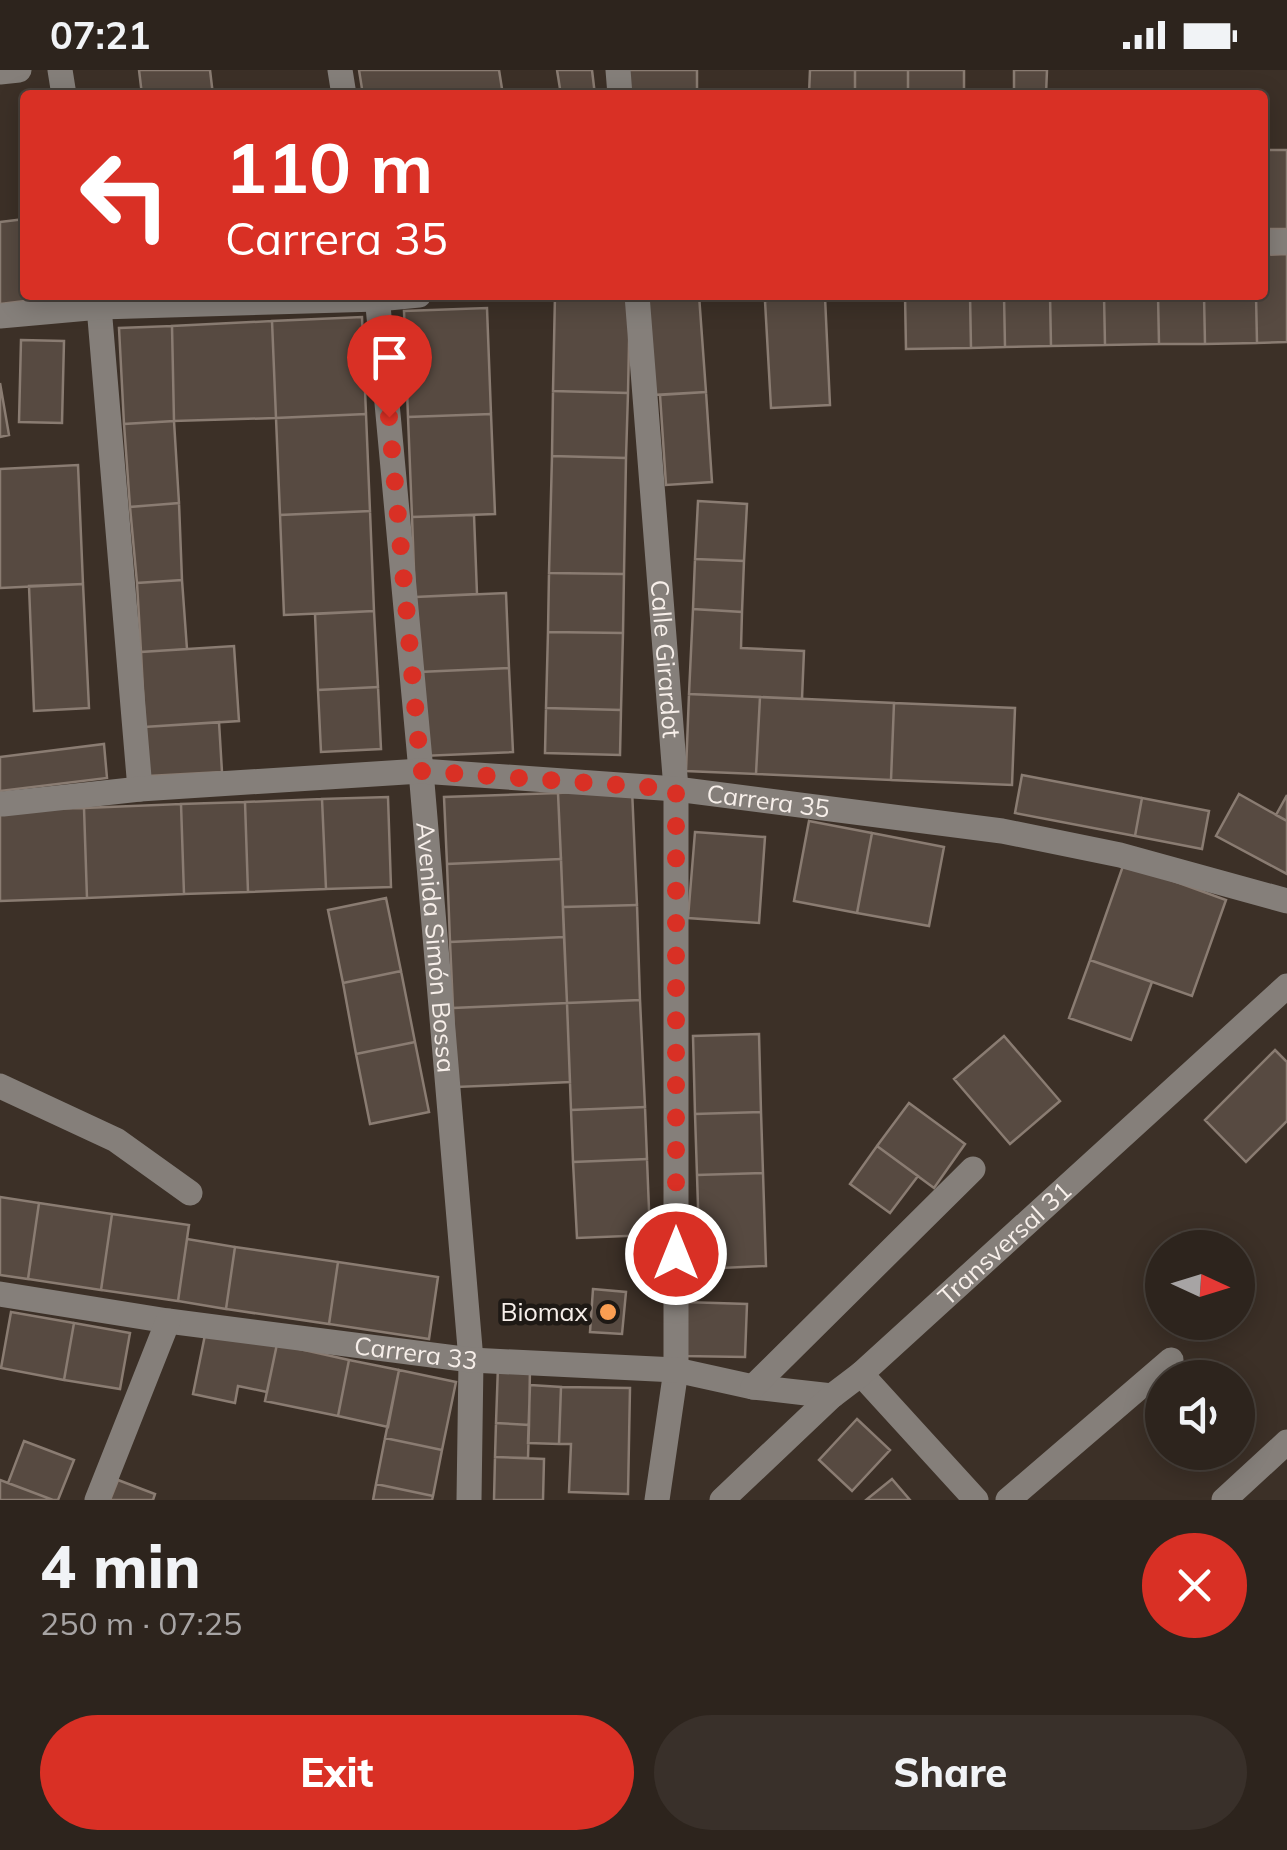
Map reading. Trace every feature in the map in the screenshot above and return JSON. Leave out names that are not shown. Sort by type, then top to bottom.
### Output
[{"type":"street","points":[[0,72],[19,70]]},
{"type":"street","points":[[0,316],[99,301],[169,300]]},
{"type":"street","name":"Avenida Simón Bossa","points":[[378,300],[471,1360],[470,1500]]},
{"type":"street","name":"Calle Girardot","points":[[637,300],[676,789],[676,1370],[657,1500]]},
{"type":"street","points":[[99,301],[140,789]]},
{"type":"street","name":"Carrera 35","points":[[3,804],[140,789],[421,771],[676,789],[1002,831],[1120,855],[1287,902]]},
{"type":"street","name":"Transversal 31","points":[[722,1500],[1287,986]]},
{"type":"street","points":[[0,1086],[116,1140],[190,1193]]},
{"type":"street","points":[[753,1388],[972,1169]]},
{"type":"street","name":"Carrera 33","points":[[0,1294],[168,1321],[471,1360],[676,1370],[753,1388],[832,1396]]},
{"type":"street","points":[[97,1500],[168,1321]]},
{"type":"street","points":[[861,1374],[976,1500]]},
{"type":"street","points":[[1008,1500],[1145,1382]]},
{"type":"street","points":[[1224,1500],[1287,1442]]},
{"type":"building","points":[[139,70],[210,70],[212,90],[141,90]]},
{"type":"building","points":[[359,70],[499,70],[502,90],[362,90]]},
{"type":"building","points":[[557,70],[592,70],[594,90],[560,90]]},
{"type":"building","points":[[628,70],[697,70],[697,90],[629,90]]},
{"type":"building","points":[[810,70],[855,70],[855,90],[809,90]]},
{"type":"building","points":[[855,70],[908,70],[908,90],[855,90]]},
{"type":"building","points":[[908,70],[964,70],[964,90],[908,90]]},
{"type":"building","points":[[1014,70],[1047,70],[1046,90],[1014,90]]},
{"type":"building","points":[[1268,150],[1287,150],[1287,229],[1268,229]]},
{"type":"building","points":[[20,220],[20,300],[33,300],[0,304],[0,222]]},
{"type":"building","points":[[1287,254],[1287,342],[1257,343],[1256,300],[1268,300],[1268,255]]},
{"type":"building","points":[[555,300],[630,300],[628,393],[553,391]]},
{"type":"building","points":[[646,300],[699,300],[706,392],[652,395]]},
{"type":"building","points":[[825,300],[830,405],[771,408],[765,301]]},
{"type":"building","points":[[905,300],[970,300],[971,348],[906,349]]},
{"type":"building","points":[[970,300],[1004,300],[1005,347],[971,348]]},
{"type":"building","points":[[1004,300],[1050,300],[1051,346],[1005,347]]},
{"type":"building","points":[[1050,300],[1104,300],[1105,345],[1051,346]]},
{"type":"building","points":[[1104,300],[1158,300],[1159,344],[1105,345]]},
{"type":"building","points":[[1158,300],[1204,300],[1205,344],[1159,344]]},
{"type":"building","points":[[1204,300],[1256,300],[1257,343],[1205,344]]},
{"type":"building","points":[[487,308],[491,414],[408,417],[404,311]]},
{"type":"building","points":[[362,317],[366,414],[276,418],[272,321]]},
{"type":"building","points":[[272,321],[276,418],[174,421],[172,326]]},
{"type":"building","points":[[172,326],[174,421],[124,424],[119,328]]},
{"type":"building","points":[[21,340],[64,341],[62,423],[19,422]]},
{"type":"building","points":[[0,383],[9,435],[0,437]]},
{"type":"building","points":[[553,391],[628,393],[626,458],[552,456]]},
{"type":"building","points":[[706,392],[712,482],[666,485],[660,395]]},
{"type":"building","points":[[366,414],[370,511],[280,515],[276,418]]},
{"type":"building","points":[[491,414],[495,514],[412,517],[408,417]]},
{"type":"building","points":[[174,421],[179,503],[130,507],[124,424]]},
{"type":"building","points":[[552,456],[626,458],[624,574],[549,573]]},
{"type":"building","points":[[78,465],[83,584],[0,588],[0,469]]},
{"type":"building","points":[[698,501],[747,504],[744,561],[695,559]]},
{"type":"building","points":[[179,503],[182,580],[137,583],[130,507]]},
{"type":"building","points":[[370,511],[374,611],[284,615],[280,515]]},
{"type":"building","points":[[474,515],[477,594],[415,597],[412,517]]},
{"type":"building","points":[[695,559],[744,561],[742,612],[693,609]]},
{"type":"building","points":[[549,573],[624,574],[623,633],[548,632]]},
{"type":"building","points":[[182,580],[187,649],[141,652],[137,583]]},
{"type":"building","points":[[83,584],[89,708],[34,711],[29,586]]},
{"type":"building","points":[[506,593],[509,668],[419,672],[415,597]]},
{"type":"building","points":[[693,609],[742,612],[741,648],[804,651],[802,699],[689,694]]},
{"type":"building","points":[[374,611],[378,687],[318,690],[315,614]]},
{"type":"building","points":[[548,632],[623,633],[621,710],[546,708]]},
{"type":"building","points":[[234,646],[239,721],[145,727],[141,652]]},
{"type":"building","points":[[509,668],[513,752],[422,756],[419,672]]},
{"type":"building","points":[[378,687],[381,749],[321,752],[318,690]]},
{"type":"building","points":[[689,694],[760,697],[756,774],[686,771]]},
{"type":"building","points":[[760,697],[894,703],[891,780],[756,774]]},
{"type":"building","points":[[894,703],[1015,708],[1012,785],[891,780]]},
{"type":"building","points":[[546,708],[621,710],[620,755],[545,753]]},
{"type":"building","points":[[219,722],[222,772],[148,776],[145,727]]},
{"type":"building","points":[[104,744],[107,778],[0,791],[0,757]]},
{"type":"building","points":[[1022,775],[1142,798],[1135,836],[1015,813]]},
{"type":"building","points":[[632,789],[637,905],[563,907],[558,793]]},
{"type":"building","points":[[558,793],[561,859],[447,864],[444,797]]},
{"type":"building","points":[[1239,794],[1287,821],[1287,874],[1216,836]]},
{"type":"building","points":[[1287,795],[1287,821],[1276,815]]},
{"type":"building","points":[[388,797],[391,887],[326,889],[322,799]]},
{"type":"building","points":[[1142,798],[1209,811],[1202,849],[1135,836]]},
{"type":"building","points":[[322,799],[326,889],[248,892],[245,802]]},
{"type":"building","points":[[245,802],[248,892],[184,894],[181,804]]},
{"type":"building","points":[[181,804],[184,894],[87,898],[84,808]]},
{"type":"building","points":[[84,808],[87,898],[0,901],[0,810]]},
{"type":"building","points":[[809,821],[872,833],[857,913],[794,901]]},
{"type":"building","points":[[695,832],[765,837],[759,923],[688,918]]},
{"type":"building","points":[[872,833],[944,847],[929,926],[857,913]]},
{"type":"building","points":[[561,859],[564,937],[450,942],[447,864]]},
{"type":"building","points":[[1124,863],[1226,900],[1192,996],[1090,960]]},
{"type":"building","points":[[386,898],[401,971],[343,983],[328,910]]},
{"type":"building","points":[[637,905],[640,1000],[567,1003],[563,907]]},
{"type":"building","points":[[564,937],[567,1003],[453,1008],[450,942]]},
{"type":"building","points":[[1090,960],[1152,982],[1131,1040],[1069,1018]]},
{"type":"building","points":[[401,971],[415,1042],[356,1054],[343,983]]},
{"type":"building","points":[[640,1000],[645,1107],[571,1110],[567,1003]]},
{"type":"building","points":[[567,1003],[570,1082],[456,1087],[453,1008]]},
{"type":"building","points":[[759,1034],[761,1112],[695,1114],[693,1036]]},
{"type":"building","points":[[1004,1036],[1060,1101],[1010,1144],[954,1079]]},
{"type":"building","points":[[415,1042],[429,1112],[370,1124],[356,1054]]},
{"type":"building","points":[[1275,1050],[1287,1062],[1287,1121],[1246,1162],[1205,1120]]},
{"type":"building","points":[[909,1103],[965,1144],[934,1188],[877,1146]]},
{"type":"building","points":[[645,1107],[647,1159],[573,1162],[571,1110]]},
{"type":"building","points":[[761,1112],[763,1173],[697,1175],[695,1114]]},
{"type":"building","points":[[877,1146],[918,1176],[890,1213],[850,1184]]},
{"type":"building","points":[[647,1159],[650,1235],[577,1238],[573,1162]]},
{"type":"building","points":[[763,1173],[766,1266],[700,1269],[697,1175]]},
{"type":"building","points":[[0,1197],[39,1203],[28,1279],[0,1275]]},
{"type":"building","points":[[39,1203],[112,1214],[101,1290],[28,1279]]},
{"type":"building","points":[[112,1214],[189,1225],[178,1301],[101,1290]]},
{"type":"building","points":[[187,1239],[235,1247],[226,1309],[178,1301]]},
{"type":"building","points":[[235,1247],[338,1262],[329,1324],[226,1309]]},
{"type":"building","points":[[338,1262],[438,1277],[429,1339],[329,1324]]},
{"type":"building","name":"Biomax","points":[[593,1289],[626,1292],[622,1334],[590,1332]]},
{"type":"building","points":[[684,1302],[747,1304],[745,1357],[683,1356]]},
{"type":"building","points":[[11,1312],[74,1323],[64,1380],[1,1368]]},
{"type":"building","points":[[74,1323],[130,1333],[120,1389],[64,1380]]},
{"type":"building","points":[[206,1330],[277,1344],[267,1392],[238,1386],[235,1403],[193,1394]]},
{"type":"building","points":[[277,1344],[349,1360],[338,1416],[265,1401]]},
{"type":"building","points":[[349,1360],[399,1370],[388,1427],[338,1416]]},
{"type":"building","points":[[498,1366],[530,1367],[529,1425],[496,1423]]},
{"type":"building","points":[[399,1370],[456,1382],[442,1450],[385,1438]]},
{"type":"building","points":[[530,1385],[561,1387],[559,1444],[528,1443]]},
{"type":"building","points":[[561,1387],[630,1388],[628,1494],[569,1492],[571,1444],[559,1444]]},
{"type":"building","points":[[857,1419],[890,1450],[852,1491],[819,1460]]},
{"type":"building","points":[[496,1423],[529,1425],[528,1458],[495,1457]]},
{"type":"building","points":[[385,1438],[442,1450],[433,1496],[376,1484]]},
{"type":"building","points":[[24,1441],[74,1460],[58,1500],[8,1483]]},
{"type":"building","points":[[495,1457],[544,1459],[543,1500],[494,1500]]},
{"type":"building","points":[[892,1479],[910,1500],[866,1500]]},
{"type":"building","points":[[0,1480],[8,1483],[53,1500],[0,1500]]},
{"type":"building","points":[[118,1480],[155,1494],[153,1500],[110,1500]]},
{"type":"building","points":[[376,1484],[433,1496],[432,1500],[373,1500]]},
{"type":"place","name":"Biomax","points":[[608,1312]]},
{"type":"route","points":[[389,417],[421,771],[676,789],[676,1254]]}]
